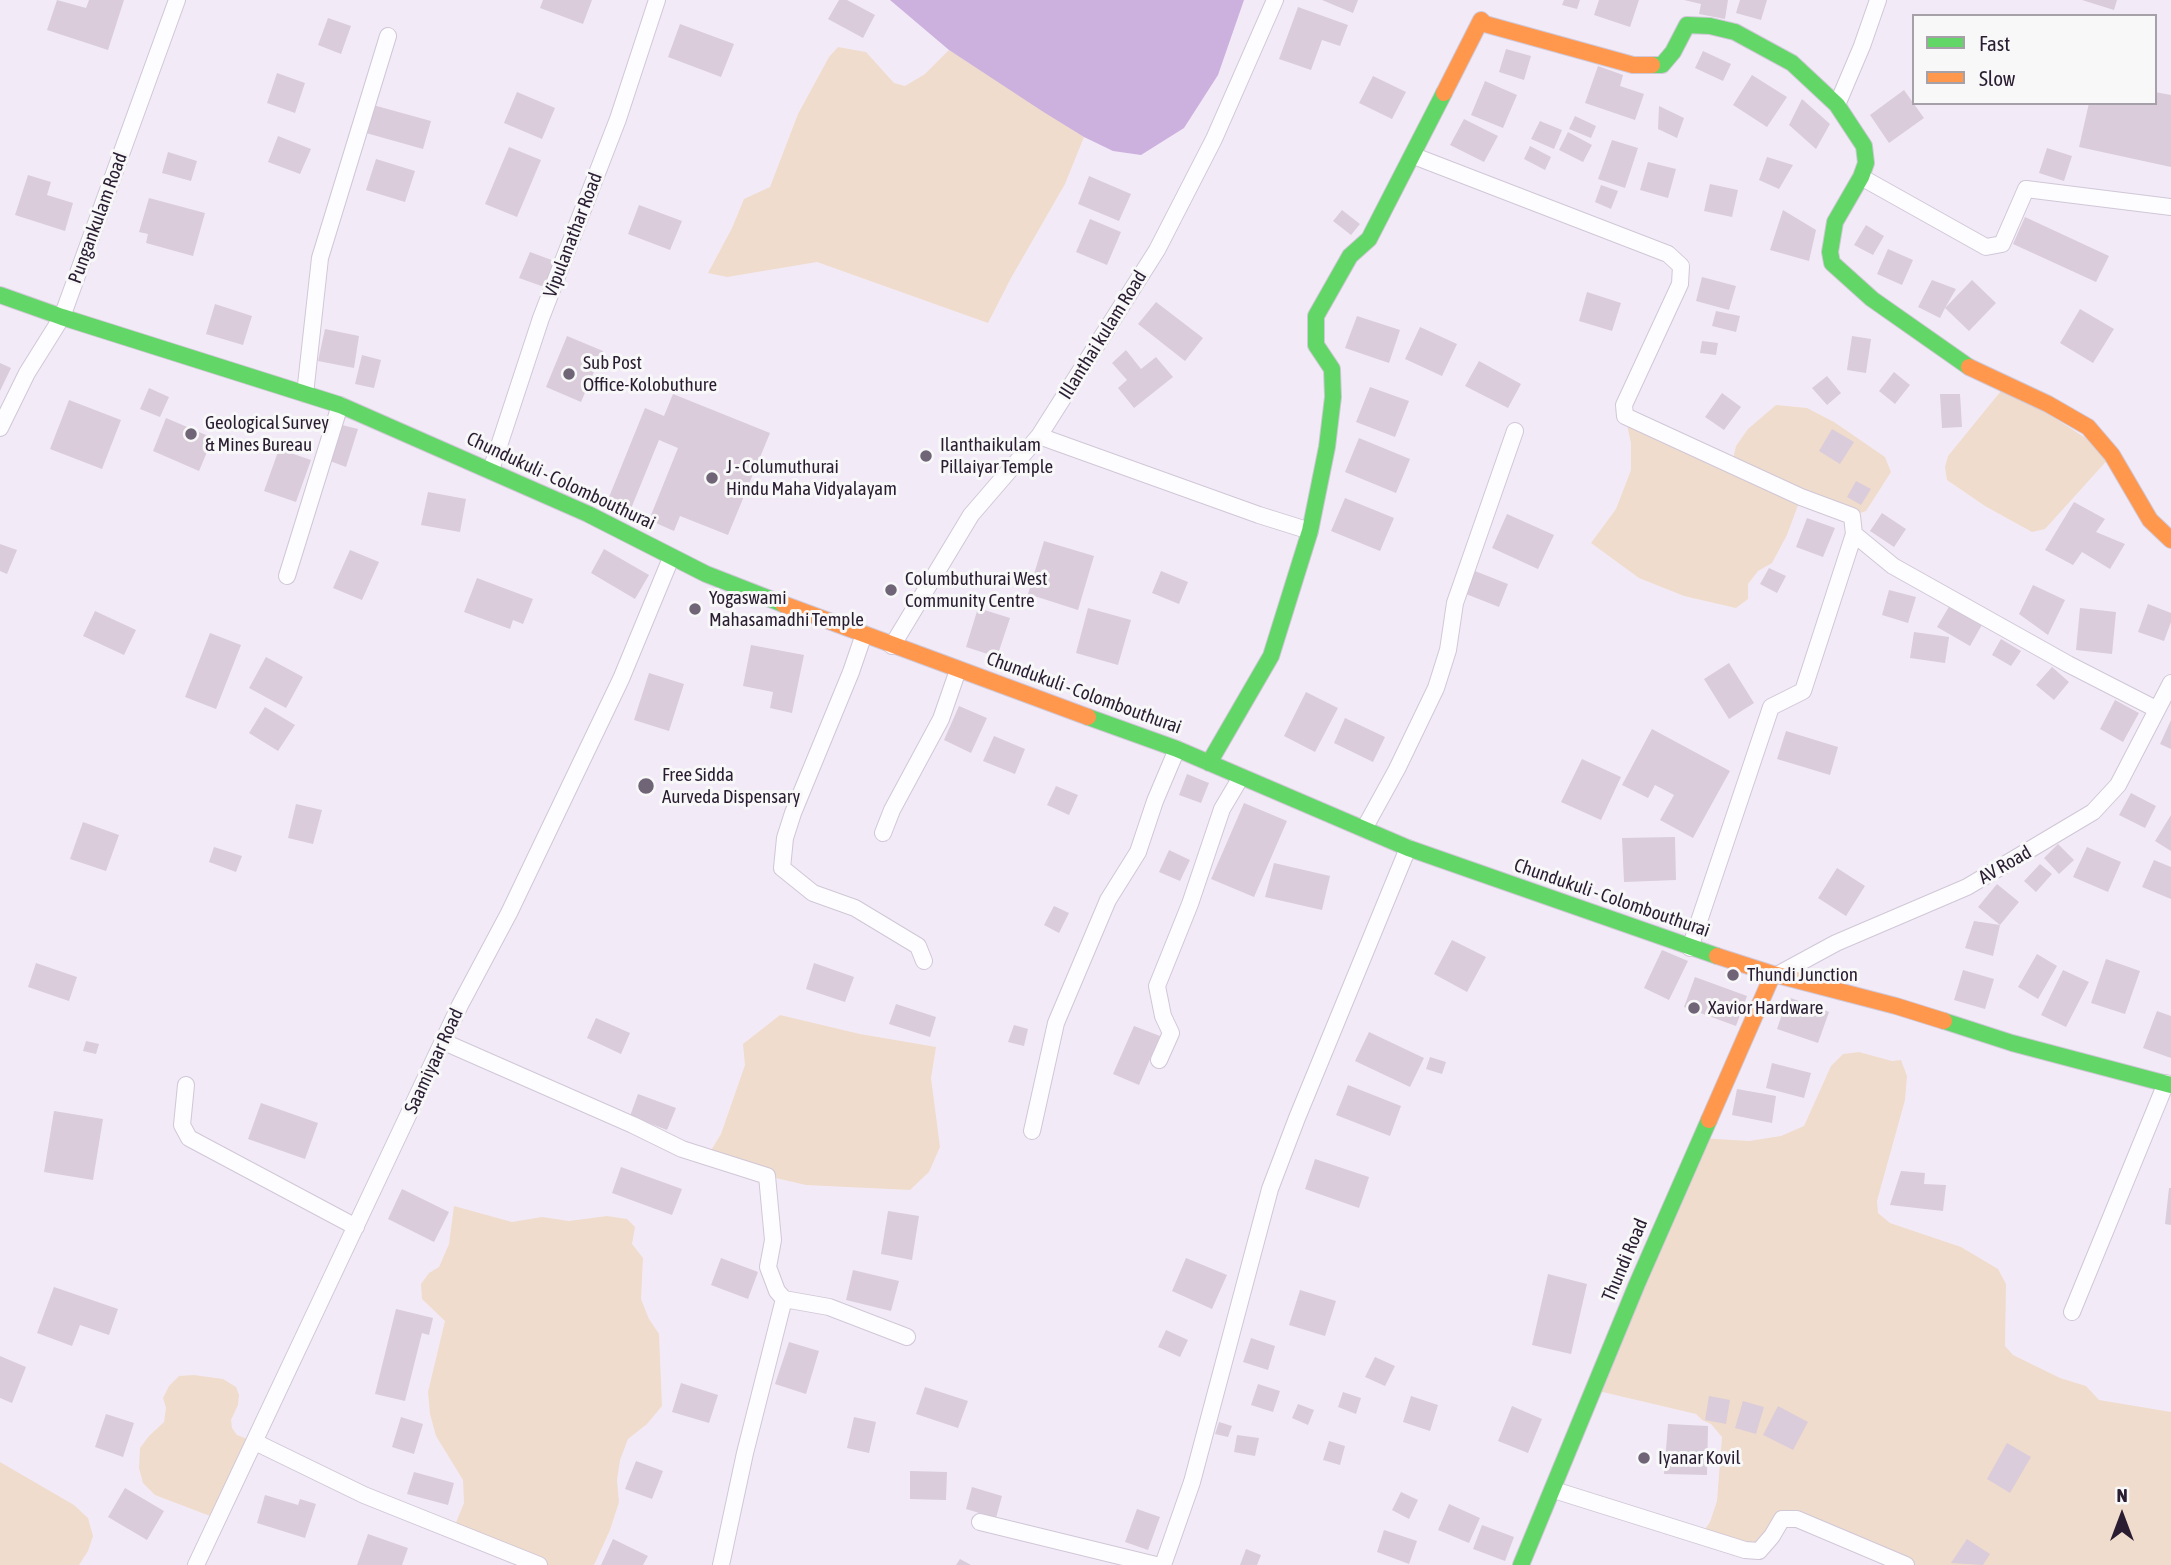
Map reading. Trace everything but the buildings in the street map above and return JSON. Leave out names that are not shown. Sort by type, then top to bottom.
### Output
[{"type":"main road","points":[[1209,763],[1271,656],[1310,531],[1327,447],[1333,397],[1332,369],[1316,345],[1316,316],[1350,256],[1369,239],[1414,156],[1481,20],[1485,24],[1633,65],[1662,65],[1687,25],[1710,26],[1735,33],[1791,64],[1837,105],[1864,146],[1866,163],[1861,177],[1835,222],[1830,252],[1832,263],[1871,299],[1976,372],[2048,404],[2088,427],[2112,454],[2150,520],[2171,540]]},
{"type":"main road","name":"Chundukuli - Colombouthurai","points":[[0,295],[340,405],[588,514],[671,558],[717,578],[892,646],[1177,749],[1408,848],[1775,975],[1896,1006],[2012,1043],[2168,1084]]},
{"type":"main road","name":"Thundi Road","points":[[1521,1565],[1637,1284],[1775,975]]},
{"type":"street","name":"Pungankulam Road","points":[[0,428],[27,373],[62,317],[177,0]]},
{"type":"street","name":"Vipulanathar Road","points":[[491,470],[541,318],[618,119],[657,0]]},
{"type":"street","name":"Illanthai kulam Road","points":[[892,646],[971,515],[1039,436],[1157,250],[1214,139],[1275,0]]},
{"type":"street","points":[[1837,105],[1878,0]]},
{"type":"street","points":[[305,394],[320,258],[387,36]]},
{"type":"street","points":[[1414,156],[1668,254],[1681,266],[1680,284],[1624,405],[1625,416],[1801,497],[1852,516],[1854,534],[1803,691],[1771,707],[1690,947]]},
{"type":"street","points":[[1861,177],[1986,247],[2002,244],[2026,189],[2171,207]]},
{"type":"street","points":[[287,576],[340,405]]},
{"type":"street","points":[[1364,829],[1397,769],[1436,688],[1448,650],[1455,603],[1515,431]]},
{"type":"street","points":[[1039,436],[1310,531]]},
{"type":"street","points":[[1854,534],[1909,576],[2156,709]]},
{"type":"street","name":"Saamiyaar Road","points":[[196,1565],[460,1005],[509,913],[621,679],[671,558]]},
{"type":"street","points":[[864,634],[793,813],[785,838],[782,868],[813,893],[855,908],[918,946],[923,961]]},
{"type":"street","points":[[883,833],[892,810],[941,719],[958,670]]},
{"type":"street","name":"AV Road","points":[[1775,975],[1836,943],[1967,887],[2093,813],[2118,785],[2171,683]]},
{"type":"street","points":[[1032,1131],[1055,1023],[1108,900],[1138,852],[1155,801],[1177,749]]},
{"type":"street","points":[[1159,1060],[1171,1033],[1163,1016],[1157,986],[1190,904],[1222,809],[1241,777]]},
{"type":"street","points":[[1163,1565],[1192,1482],[1270,1189],[1408,848]]},
{"type":"street","points":[[444,1042],[682,1149],[767,1176],[773,1240],[768,1266],[777,1291],[784,1298],[829,1307],[908,1337]]},
{"type":"street","points":[[2071,1312],[2168,1084]]},
{"type":"street","points":[[186,1085],[182,1125],[189,1138],[356,1227]]},
{"type":"street","points":[[721,1565],[745,1453],[784,1298]]},
{"type":"street","points":[[254,1441],[364,1495],[539,1565]]},
{"type":"street","points":[[1554,1490],[1745,1550],[1759,1551],[1782,1519],[1797,1519],[1906,1565]]},
{"type":"street","points":[[980,1522],[1156,1565]]},
{"type":"shaded area","points":[[890,0],[1244,0],[1218,75],[1184,128],[1141,155],[1113,151],[1084,137],[949,50]]},
{"type":"shaded area","points":[[838,47],[866,52],[894,83],[905,86],[925,74],[949,50],[1084,137],[1065,184],[988,323],[817,262],[727,277],[708,273],[744,199],[770,187],[798,114],[829,57]]},
{"type":"shaded area","points":[[2005,386],[2112,455],[2045,529],[2032,532],[1985,506],[1947,480],[1945,467],[1948,456]]},
{"type":"shaded area","points":[[1776,405],[1807,408],[1834,422],[1885,457],[1891,472],[1866,511],[1852,516],[1801,497],[1787,535],[1772,563],[1758,571],[1748,584],[1748,599],[1736,608],[1684,596],[1639,578],[1591,543],[1616,509],[1631,470],[1631,443],[1625,416],[1732,464],[1736,446],[1748,429]]},
{"type":"shaded area","points":[[780,1015],[860,1034],[936,1047],[931,1078],[940,1147],[929,1172],[910,1190],[806,1185],[707,1157],[721,1134],[745,1065],[743,1044]]},
{"type":"shaded area","points":[[1859,1052],[1892,1061],[1901,1060],[1907,1076],[1905,1100],[1877,1201],[1878,1213],[1890,1223],[1961,1247],[1998,1269],[2006,1284],[2005,1346],[2013,1355],[2060,1378],[2086,1386],[2099,1400],[2171,1412],[2171,1565],[1906,1565],[1782,1519],[1759,1551],[1701,1535],[1710,1522],[1717,1501],[1722,1437],[1711,1424],[1696,1414],[1594,1390],[1701,1138],[1749,1141],[1781,1136],[1804,1126],[1831,1066],[1843,1054]]},
{"type":"shaded area","points":[[454,1206],[512,1222],[542,1217],[569,1221],[607,1216],[627,1219],[635,1227],[632,1244],[643,1258],[641,1299],[659,1334],[662,1406],[647,1424],[628,1439],[620,1460],[617,1480],[619,1502],[594,1565],[539,1565],[453,1530],[464,1503],[463,1480],[436,1436],[428,1392],[445,1321],[422,1299],[421,1284],[429,1273],[439,1267],[449,1244]]},
{"type":"shaded area","points":[[179,1376],[223,1379],[236,1387],[239,1395],[231,1420],[232,1428],[237,1435],[255,1442],[218,1519],[155,1495],[143,1483],[139,1468],[140,1448],[164,1422],[166,1408],[163,1398],[169,1386]]},
{"type":"shaded area","points":[[0,1462],[74,1505],[88,1518],[93,1536],[79,1565],[0,1565]]},
{"type":"traffic: fast","points":[[1652,65],[1662,65],[1673,52],[1687,25],[1710,26],[1735,32],[1792,63],[1837,105],[1864,146],[1866,163],[1835,222],[1830,252],[1832,263],[1872,299],[1969,367]]},
{"type":"traffic: fast","points":[[1209,763],[1271,656],[1310,531],[1327,447],[1333,397],[1332,369],[1316,345],[1316,316],[1350,256],[1369,239],[1444,93]]},
{"type":"traffic: fast","points":[[0,295],[340,405],[588,514],[706,574],[783,604]]},
{"type":"traffic: fast","points":[[1088,717],[1177,749],[1408,848],[1717,956]]},
{"type":"traffic: fast","points":[[1944,1021],[2012,1043],[2171,1085]]},
{"type":"traffic: fast","points":[[1521,1565],[1637,1284],[1709,1120]]},
{"type":"traffic: slow","points":[[1444,93],[1481,20],[1485,24],[1633,65],[1652,65]]},
{"type":"traffic: slow","points":[[1969,367],[2048,404],[2088,427],[2112,455],[2150,520],[2171,540]]},
{"type":"traffic: slow","points":[[783,604],[1088,717]]},
{"type":"traffic: slow","points":[[1717,956],[1944,1021]]},
{"type":"traffic: slow","points":[[1709,1120],[1773,974]]},
{"type":"place","name":"Sub Post Office-Kolobuthure","points":[[569,374]]},
{"type":"place","name":"Geological Survey & Mines Bureau","points":[[191,434]]},
{"type":"place","name":"Ilanthaikulam Pillaiyar Temple","points":[[926,456]]},
{"type":"place","name":"J - Columuthurai Hindu Maha Vidyalayam","points":[[712,478]]},
{"type":"place","name":"Columbuthurai West Community Centre","points":[[891,590]]},
{"type":"place","name":"Yogaswami Mahasamadhi Temple","points":[[695,609]]},
{"type":"place","name":"Free Sidda Aurveda Dispensary","points":[[646,786]]},
{"type":"place","name":"Thundi Junction","points":[[1733,975]]},
{"type":"place","name":"Xavior Hardware","points":[[1694,1008]]},
{"type":"place","name":"Iyanar Kovil","points":[[1644,1458]]}]
